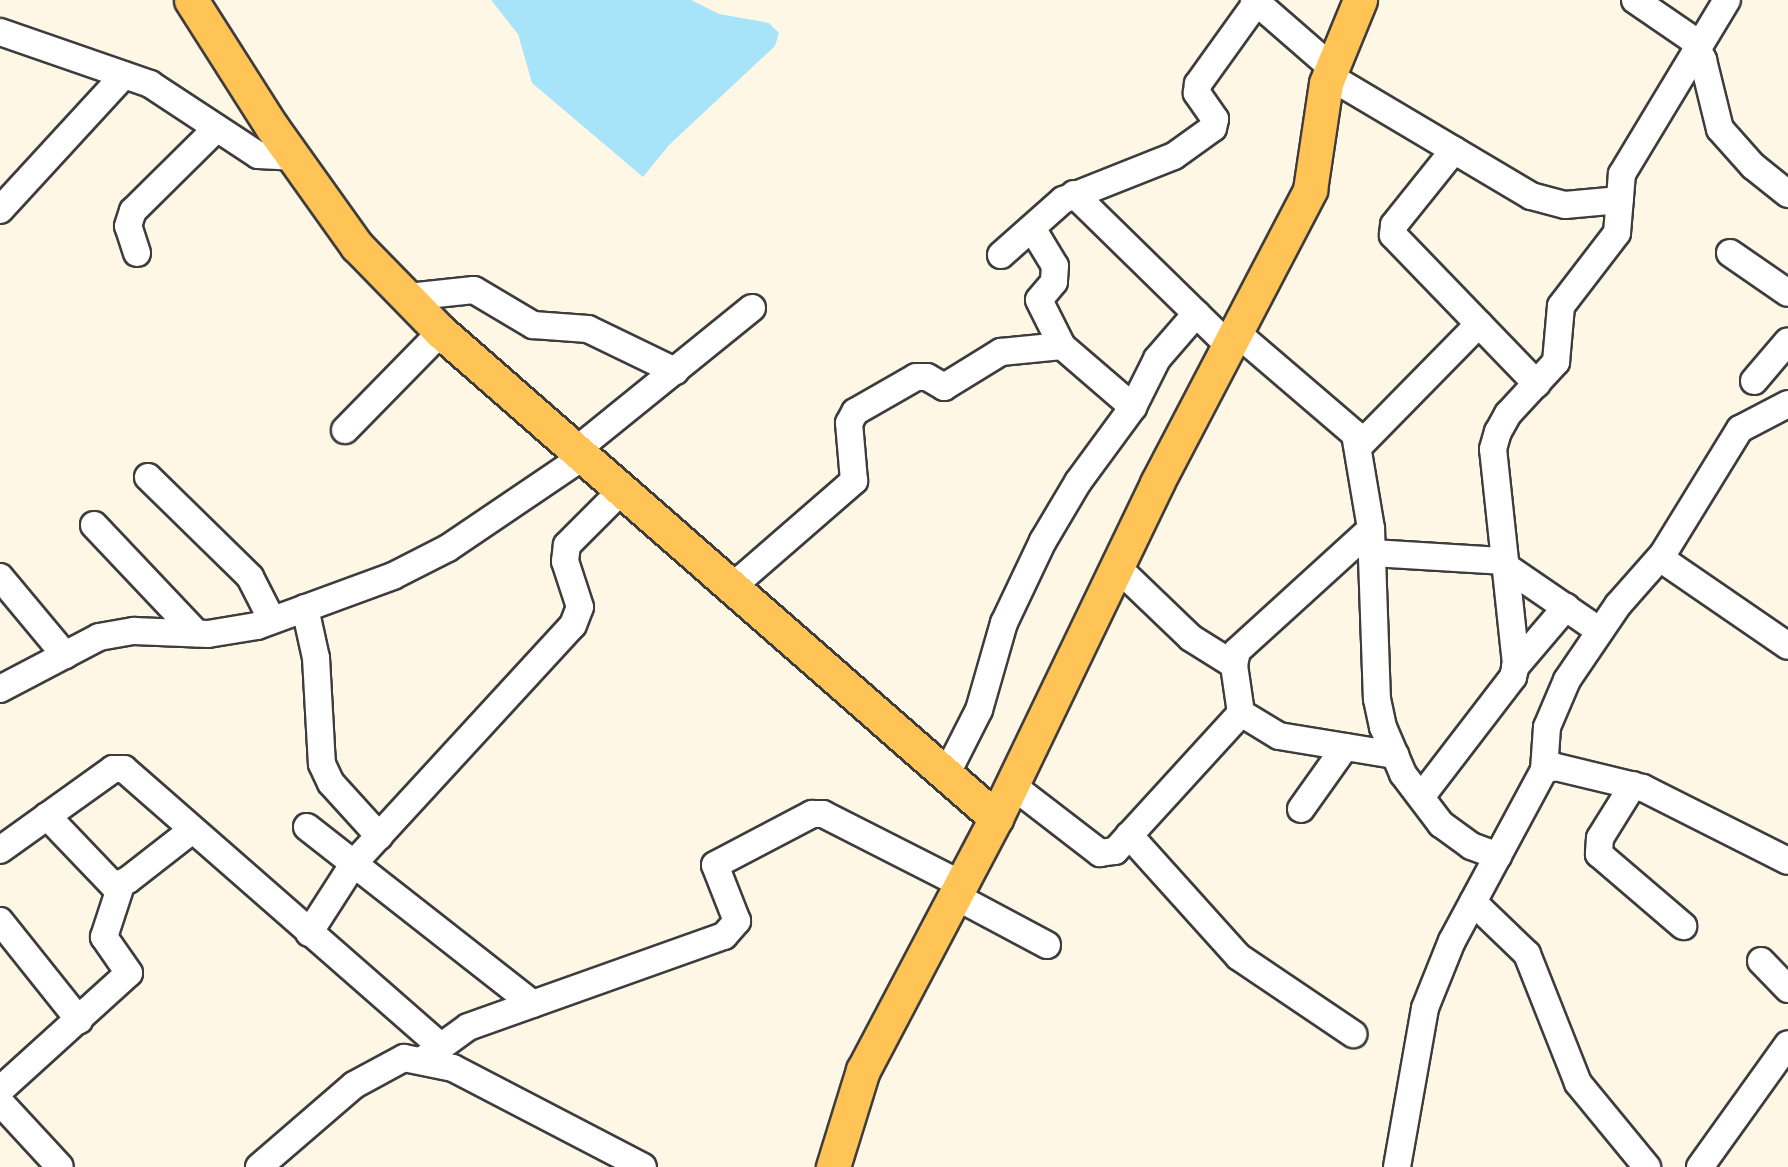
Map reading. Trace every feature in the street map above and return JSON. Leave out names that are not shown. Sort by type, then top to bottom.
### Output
[{"type":"main road","points":[[191,0],[293,157],[357,246],[441,332],[620,492],[996,818]]},
{"type":"main road","points":[[833,1167],[863,1070],[960,891],[1118,568],[1310,190],[1330,72],[1360,0]]},
{"type":"street","points":[[1635,0],[1692,39],[1720,129],[1753,166],[1788,194]]},
{"type":"street","points":[[1515,667],[1493,449],[1508,414],[1556,362],[1561,306],[1617,233],[1622,174],[1727,0]]},
{"type":"street","points":[[1001,255],[1074,194],[1174,156],[1213,128],[1215,119],[1197,93],[1198,84],[1256,1],[1330,72],[1454,150],[1548,202],[1620,200]]},
{"type":"street","points":[[0,32],[124,75],[174,97],[216,129],[258,155],[293,157]]},
{"type":"street","points":[[0,210],[124,75]]},
{"type":"street","points":[[137,253],[128,226],[133,211],[216,129]]},
{"type":"street","points":[[1454,150],[1392,230],[1537,384]]},
{"type":"street","points":[[1074,194],[1196,314],[1344,421],[1359,446],[1372,541],[1377,699],[1395,755],[1441,824],[1471,846],[1497,856]]},
{"type":"street","points":[[1032,228],[1055,266],[1054,282],[1040,297],[1039,306],[1062,346],[1133,407]]},
{"type":"street","points":[[1730,253],[1788,293]]},
{"type":"street","points":[[408,297],[452,289],[474,290],[533,325],[588,329],[675,370]]},
{"type":"street","points":[[0,689],[99,637],[134,631],[196,633],[272,620],[308,622],[448,548],[578,455],[675,370],[752,308]]},
{"type":"street","points":[[947,773],[979,710],[1004,623],[1044,541],[1078,482],[1133,407],[1157,359],[1196,314]]},
{"type":"street","points":[[1359,446],[1479,324]]},
{"type":"street","points":[[345,430],[441,332]]},
{"type":"street","points":[[1754,381],[1788,341]]},
{"type":"street","points":[[732,587],[854,481],[856,463],[849,423],[855,412],[916,377],[927,377],[944,387],[1001,352],[1062,346]]},
{"type":"street","points":[[1397,1167],[1425,1008],[1473,902],[1544,770],[1547,727],[1567,680],[1601,631],[1660,558],[1741,429],[1788,404]]},
{"type":"street","points":[[148,477],[250,578],[272,620]]},
{"type":"street","points":[[309,933],[354,863],[579,613],[565,561],[567,545],[620,492]]},
{"type":"street","points":[[94,525],[196,633]]},
{"type":"street","points":[[1241,713],[1234,665],[1237,651],[1372,541],[1505,564],[1601,631]]},
{"type":"street","points":[[1660,558],[1788,646]]},
{"type":"street","points":[[1118,568],[1191,638],[1234,665]]},
{"type":"street","points":[[0,577],[65,655]]},
{"type":"street","points":[[1421,797],[1508,688],[1515,667],[1566,607]]},
{"type":"street","points":[[308,622],[322,764],[331,783],[379,836]]},
{"type":"street","points":[[1241,713],[1279,736],[1395,755]]},
{"type":"street","points":[[1013,786],[1100,853],[1115,851],[1241,713]]},
{"type":"street","points":[[1301,809],[1345,747]]},
{"type":"street","points":[[1544,770],[1556,767],[1633,785],[1692,808],[1719,830],[1788,861]]},
{"type":"street","points":[[0,849],[118,768],[309,933],[432,1052],[453,1068],[643,1167]]},
{"type":"street","points":[[1633,785],[1600,838],[1599,854],[1683,926]]},
{"type":"street","points":[[259,1167],[372,1072],[404,1058],[432,1052],[468,1027],[724,936],[737,920],[715,865],[812,814],[834,820],[960,891],[1047,945]]},
{"type":"street","points":[[47,816],[107,882],[121,885]]},
{"type":"street","points":[[307,827],[533,1004]]},
{"type":"street","points":[[0,1090],[129,973],[104,937],[121,885],[192,830]]},
{"type":"street","points":[[1129,835],[1239,957],[1353,1034]]},
{"type":"street","points":[[1473,902],[1527,954],[1578,1083],[1647,1167]]},
{"type":"street","points":[[0,921],[79,1020]]},
{"type":"street","points":[[1761,961],[1788,989]]},
{"type":"street","points":[[1700,1167],[1788,1044]]},
{"type":"street","points":[[0,1102],[60,1167]]},
{"type":"water","points":[[491,0],[691,0],[719,14],[769,23],[779,33],[775,46],[669,145],[643,177],[532,83],[518,34]]}]
